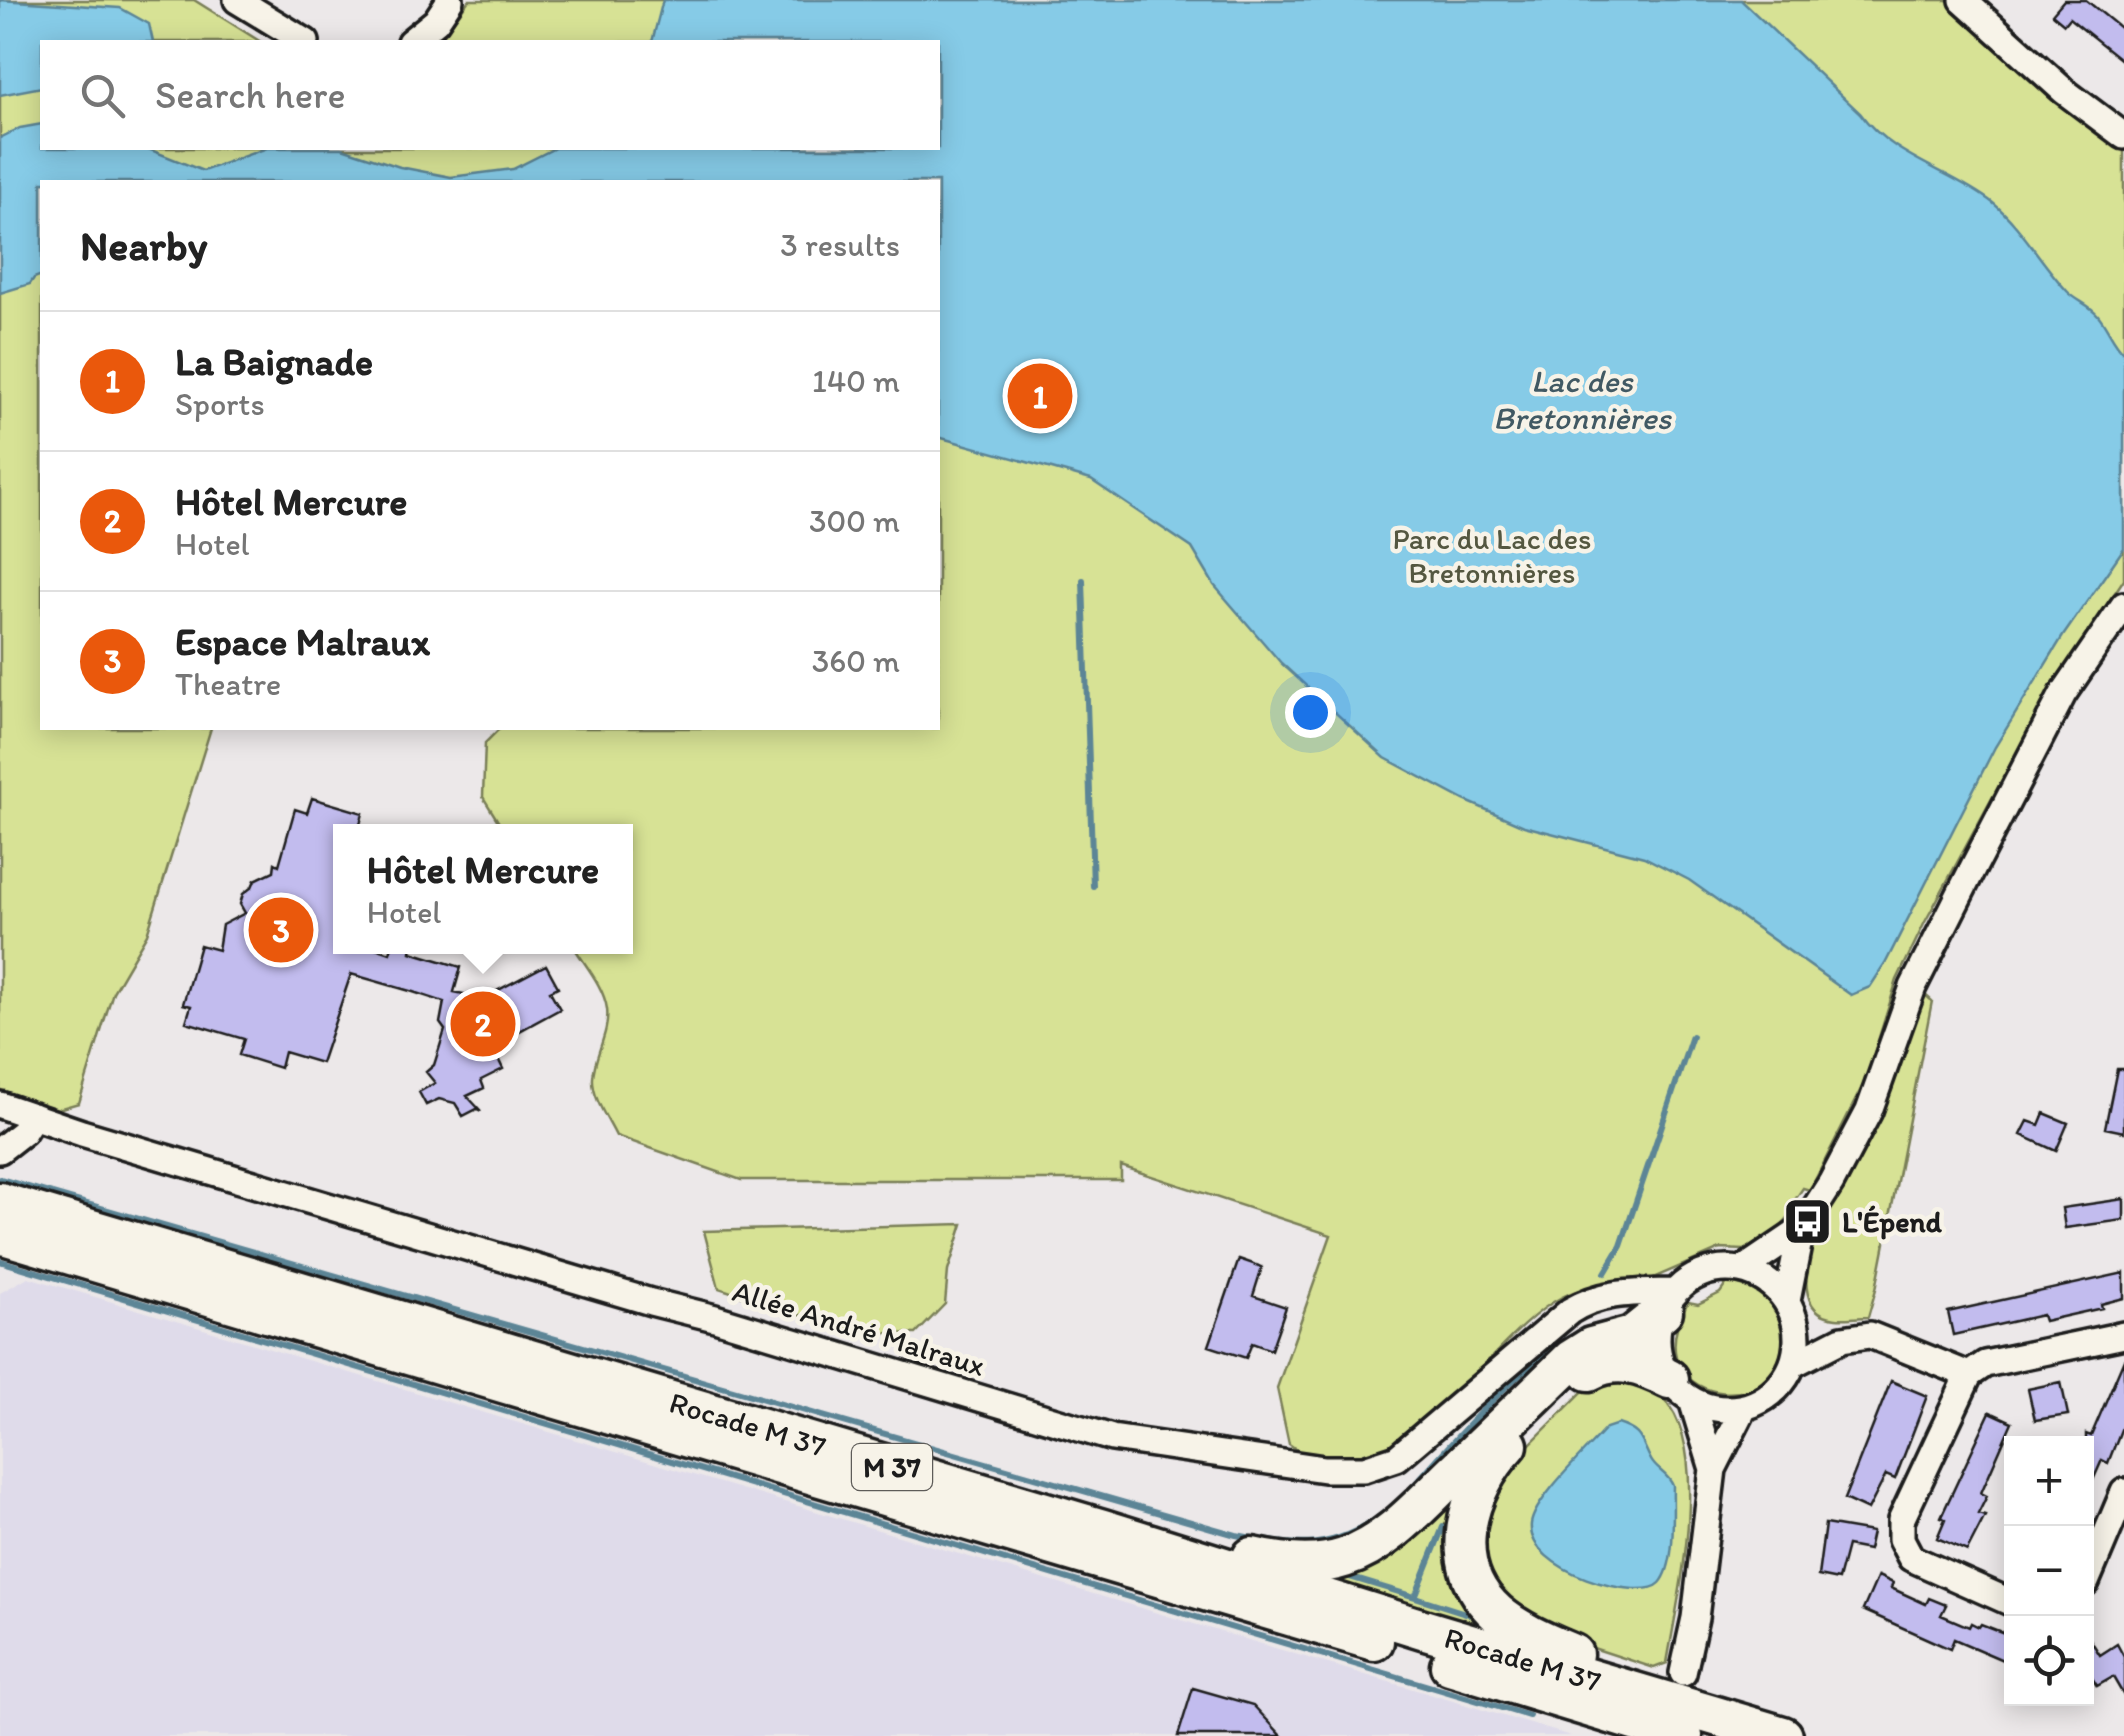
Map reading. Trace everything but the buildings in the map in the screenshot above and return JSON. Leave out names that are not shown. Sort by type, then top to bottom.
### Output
[{"type":"highway","name":"Rocade M 37","points":[[0,1202],[1783,1736]]},
{"type":"highway","name":"Rocade M 37","points":[[0,1234],[1681,1736]]},
{"type":"highway","name":"M 37","points":[[1102,1529],[1187,1542],[1274,1562],[1299,1564],[1344,1558],[1393,1529],[1572,1359],[1591,1347],[1624,1341],[1644,1329],[1669,1301]]},
{"type":"highway","name":"M 37","points":[[1638,1694],[1608,1670],[1536,1638],[1496,1612],[1474,1580],[1465,1540],[1466,1522],[1476,1491],[1492,1464],[1587,1372],[1604,1364],[1626,1363],[1680,1390]]},
{"type":"street","points":[[237,0],[303,40]]},
{"type":"street","points":[[413,40],[436,22],[450,0]]},
{"type":"street","points":[[1963,0],[2064,90],[2124,136]]},
{"type":"street","points":[[1680,1390],[1708,1407],[1744,1408],[1765,1399],[1782,1384],[1793,1364],[1798,1342],[1791,1310],[1801,1230],[1865,1120],[1913,987],[2063,694],[2124,605]]},
{"type":"street","name":"Allée André Malraux","points":[[0,1105],[1091,1433],[1324,1469],[1364,1469],[1397,1458],[1570,1311],[1586,1302],[1609,1294],[1669,1301]]},
{"type":"street","points":[[0,1150],[23,1132],[34,1116]]},
{"type":"street","points":[[1742,1270],[1801,1230]]},
{"type":"street","points":[[1713,1469],[1680,1390],[1659,1358],[1657,1334],[1669,1301],[1690,1279],[1709,1271],[1742,1270],[1767,1280],[1791,1310],[1842,1339]]},
{"type":"street","points":[[2004,1599],[1911,1558],[1901,1539],[1901,1520],[1969,1375],[1985,1364],[2124,1335]]},
{"type":"street","points":[[1793,1364],[1842,1339],[1870,1336],[1969,1375]]},
{"type":"street","points":[[1683,1673],[1695,1618],[1713,1469],[1744,1408]]},
{"type":"street","points":[[2094,1563],[2124,1492]]},
{"type":"shaded area","points":[[28,1277],[1571,1736],[0,1736],[0,1293]]},
{"type":"green space","name":"Parc du Lac des Bretonnières","points":[[0,0],[194,0],[258,40],[40,40],[40,150],[940,150],[940,40],[440,40],[469,0],[1947,0],[2060,98],[2124,145],[2124,579],[2051,689],[1925,922],[1897,980],[1866,1079],[1810,1190],[1803,1188],[1790,1207],[1795,1211],[1757,1246],[1745,1250],[1720,1249],[1651,1279],[1602,1285],[1562,1297],[1533,1317],[1435,1414],[1399,1442],[1363,1459],[1326,1462],[1289,1444],[1277,1388],[1331,1235],[1121,1166],[1121,1180],[741,1180],[616,1136],[593,1086],[607,1009],[598,984],[579,954],[633,954],[633,824],[500,824],[483,797],[485,743],[498,730],[940,730],[940,180],[40,180],[40,730],[210,730],[147,934],[113,992],[79,1103],[33,1116],[0,1105]]},
{"type":"green space","points":[[1923,993],[1932,1001],[1868,1317],[1823,1315],[1814,1308],[1807,1287],[1814,1240],[1879,1121],[1878,1111]]},
{"type":"green space","points":[[963,1224],[948,1271],[945,1304],[916,1334],[852,1332],[719,1288],[704,1231]]},
{"type":"green space","points":[[1727,1283],[1753,1290],[1767,1299],[1781,1321],[1784,1354],[1771,1377],[1749,1390],[1723,1392],[1698,1385],[1680,1367],[1675,1339],[1688,1302],[1698,1304],[1720,1293]]},
{"type":"green space","points":[[1614,1375],[1647,1387],[1663,1398],[1678,1422],[1686,1452],[1689,1487],[1684,1564],[1667,1663],[1654,1668],[1587,1646],[1522,1617],[1490,1582],[1479,1527],[1499,1475],[1585,1389]]},
{"type":"green space","points":[[1451,1489],[1506,1634],[1320,1580]]},
{"type":"water","points":[[0,0],[120,8],[149,24],[153,40],[40,40],[40,87],[0,95]]},
{"type":"water","name":"Lac des Bretonnières","points":[[663,0],[1741,0],[1888,141],[1993,203],[2068,292],[2102,320],[2124,353],[2124,548],[2063,636],[1995,747],[1885,964],[1870,987],[1851,995],[1689,880],[1644,857],[1524,826],[1464,800],[1385,758],[1281,663],[1214,585],[1192,548],[1091,480],[940,438],[940,180],[40,180],[40,276],[30,284],[0,293],[0,138],[20,128],[40,124],[40,150],[151,150],[203,171],[261,150],[348,150],[400,167],[451,177],[513,169],[551,150],[940,150],[940,40],[653,40]]},
{"type":"water","points":[[1618,1424],[1637,1433],[1653,1464],[1673,1486],[1669,1563],[1660,1583],[1649,1588],[1610,1586],[1586,1579],[1546,1556],[1534,1541],[1531,1524],[1541,1501],[1606,1428]]},
{"type":"waterway","points":[[1083,580],[1093,886]]},
{"type":"waterway","points":[[1605,1273],[1621,1246],[1692,1036]]},
{"type":"waterway","points":[[0,1179],[1236,1535],[1315,1543],[1350,1534],[1388,1510]]},
{"type":"waterway","points":[[0,1261],[1529,1716]]},
{"type":"waterway","points":[[1405,1495],[1515,1378],[1540,1357],[1586,1330]]},
{"type":"waterway","points":[[1346,1576],[1415,1597],[1443,1527]]},
{"type":"waterway","points":[[1415,1597],[1481,1618]]},
{"type":"place","name":"La Baignade","points":[[1040,396]]},
{"type":"place","name":"Espace Malraux","points":[[281,930]]},
{"type":"place","name":"Hôtel Mercure","points":[[483,1024]]},
{"type":"place","name":"L'Épend","points":[[1807,1221]]}]
